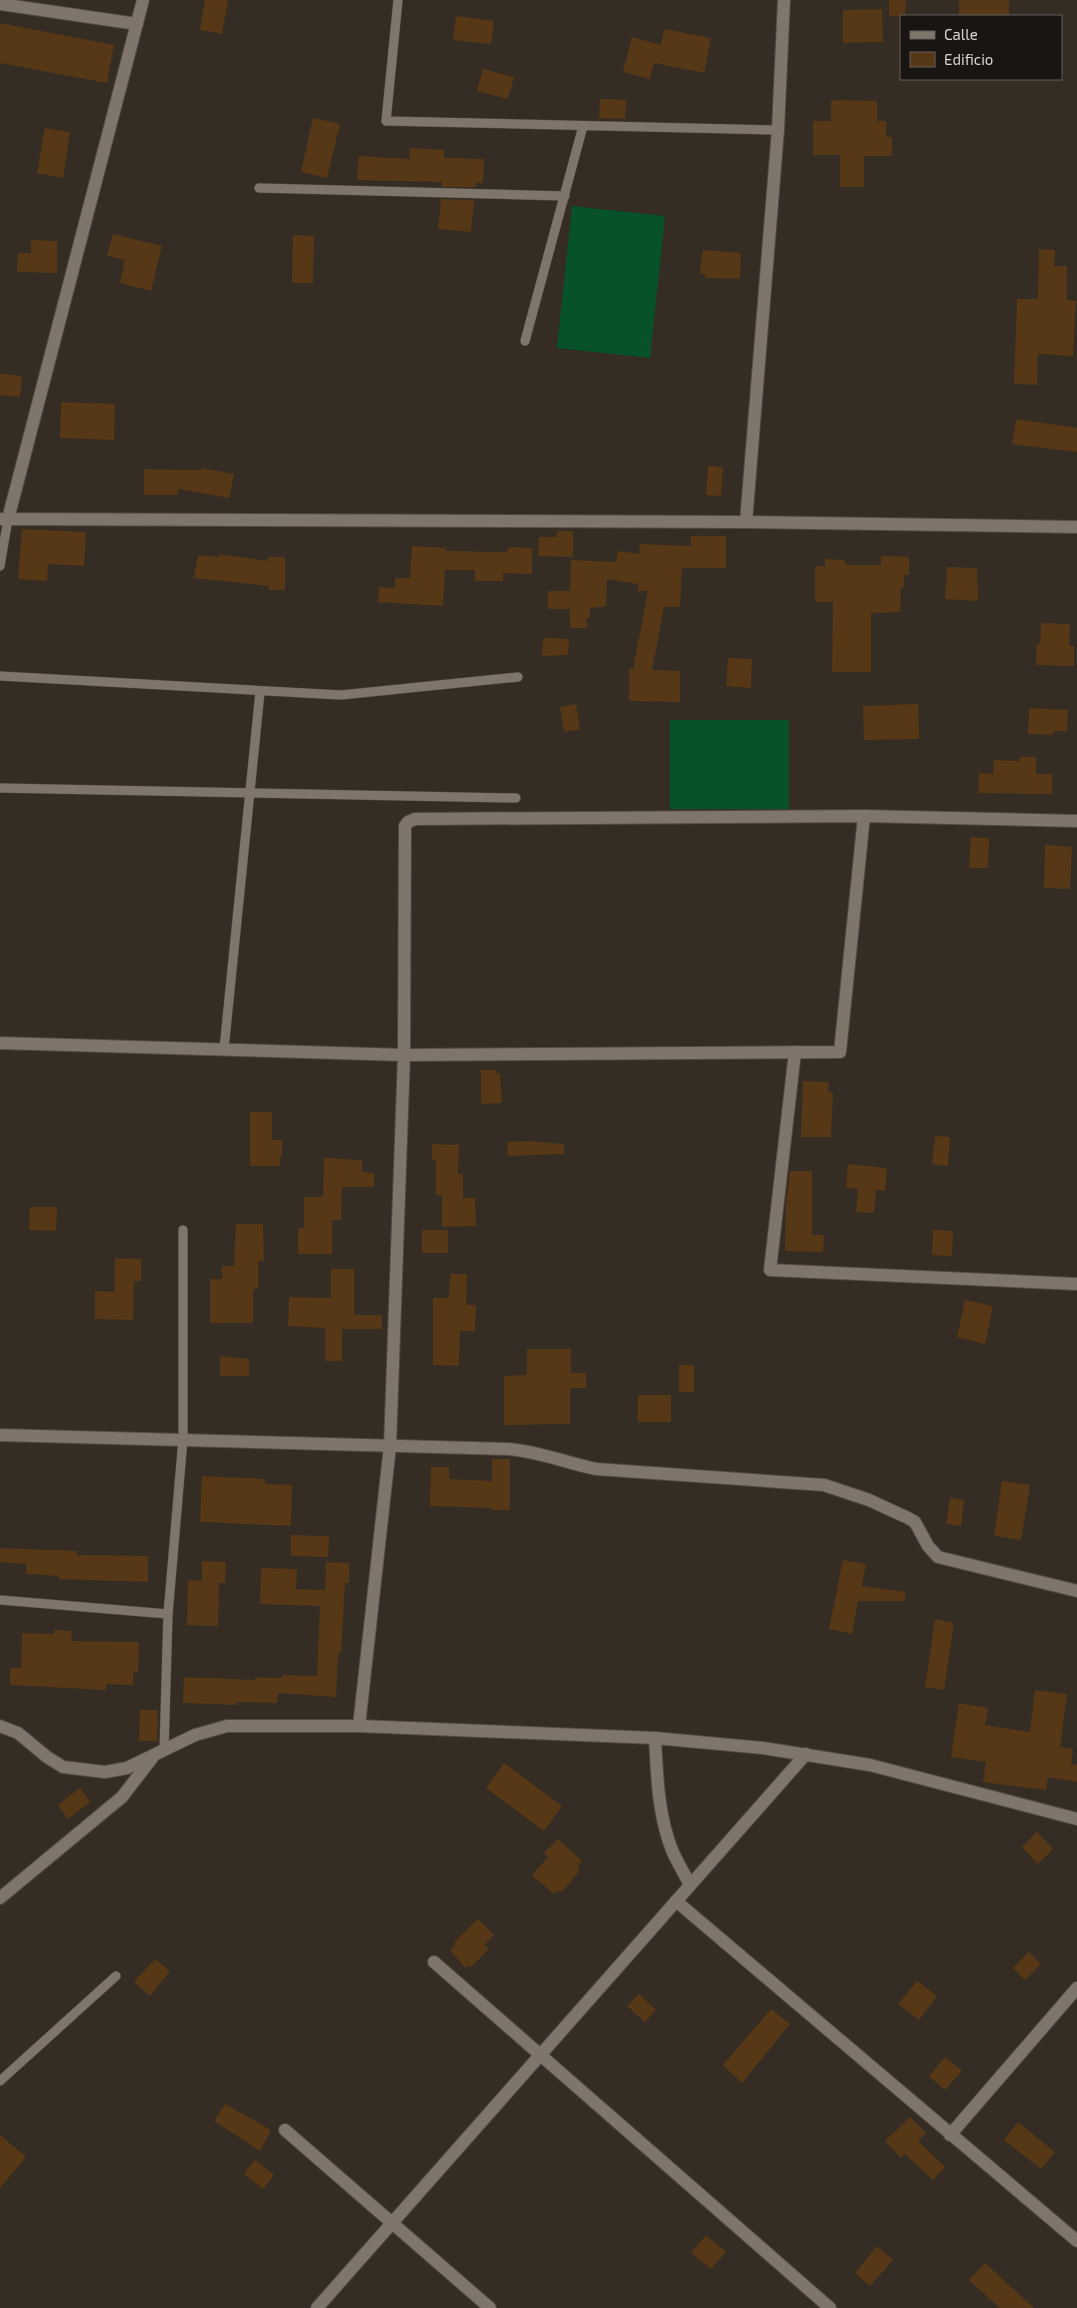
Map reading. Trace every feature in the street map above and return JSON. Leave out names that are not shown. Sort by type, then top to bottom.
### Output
[{"type":"street","points":[[143,0],[4,519],[746,522],[1077,527]]},
{"type":"street","points":[[746,522],[778,130],[784,0]]},
{"type":"street","points":[[0,4],[136,24]]},
{"type":"street","points":[[0,1043],[404,1055],[840,1052],[864,816]]},
{"type":"street","points":[[359,1726],[390,1446],[404,1055],[406,826],[408,822],[415,819],[864,816],[1077,821]]},
{"type":"street","points":[[795,1052],[770,1270],[1077,1284]]},
{"type":"street","points":[[0,1435],[517,1450],[596,1468],[824,1486],[869,1500],[915,1522],[928,1546],[938,1558],[1077,1591]]},
{"type":"street","points":[[0,1726],[18,1733],[63,1767],[87,1772],[105,1772],[127,1768],[152,1758],[195,1735],[227,1726],[359,1726],[655,1738],[806,1754],[870,1765],[1077,1819]]},
{"type":"street","points":[[655,1738],[658,1784],[664,1823],[672,1850],[690,1885]]},
{"type":"street","points":[[317,2308],[806,1754]]},
{"type":"street","points":[[0,1898],[122,1797],[152,1758]]},
{"type":"street","points":[[676,1900],[950,2135],[1077,2241]]},
{"type":"street","points":[[434,1962],[830,2308]]},
{"type":"street","points":[[950,2135],[1077,1988]]},
{"type":"street","points":[[285,2130],[490,2308]]},
{"type":"lane","points":[[398,0],[386,121],[778,130]]},
{"type":"lane","points":[[525,341],[583,126]]},
{"type":"lane","points":[[259,188],[564,196]]},
{"type":"lane","points":[[0,566],[4,519]]},
{"type":"lane","points":[[0,676],[340,695],[518,677]]},
{"type":"lane","points":[[224,1049],[260,692]]},
{"type":"lane","points":[[0,788],[516,798]]},
{"type":"lane","points":[[164,1751],[168,1614],[183,1439],[183,1230]]},
{"type":"lane","points":[[0,1600],[168,1614]]},
{"type":"lane","points":[[0,2081],[116,1976]]},
{"type":"green space","points":[[572,206],[665,216],[650,358],[557,348]]},
{"type":"green space","points":[[670,720],[789,720],[789,809],[670,809]]},
{"type":"building","points":[[205,0],[228,0],[222,34],[200,30]]},
{"type":"building","points":[[889,0],[906,0],[905,15],[889,16]]},
{"type":"building","points":[[959,0],[1009,0],[1009,15],[959,15]]},
{"type":"building","points":[[882,9],[883,42],[843,43],[843,10]]},
{"type":"building","points":[[456,16],[494,21],[491,44],[453,40]]},
{"type":"building","points":[[0,23],[114,45],[107,83],[0,63]]},
{"type":"building","points":[[664,29],[711,38],[704,73],[654,63],[650,79],[623,72],[632,37],[661,45]]},
{"type":"building","points":[[483,69],[514,77],[508,99],[477,91]]},
{"type":"building","points":[[600,99],[626,100],[625,119],[599,118]]},
{"type":"building","points":[[831,100],[877,101],[877,121],[886,121],[886,137],[892,137],[892,156],[864,156],[864,187],[840,187],[840,155],[813,155],[813,121],[831,121]]},
{"type":"building","points":[[313,118],[340,124],[327,178],[301,172]]},
{"type":"building","points":[[45,128],[70,132],[63,178],[37,173]]},
{"type":"building","points":[[410,148],[444,150],[444,158],[484,159],[483,183],[476,183],[476,187],[442,187],[442,182],[357,180],[359,156],[410,159]]},
{"type":"building","points":[[441,199],[474,200],[471,232],[438,229]]},
{"type":"building","points":[[113,234],[162,246],[151,291],[120,283],[125,260],[107,256]]},
{"type":"building","points":[[293,235],[314,236],[313,283],[292,283]]},
{"type":"building","points":[[31,240],[57,241],[57,273],[17,272],[18,253],[31,253]]},
{"type":"building","points":[[1039,249],[1055,250],[1054,266],[1067,266],[1067,300],[1076,301],[1073,356],[1038,354],[1037,385],[1014,384],[1017,299],[1038,299]]},
{"type":"building","points":[[703,250],[741,253],[740,279],[705,278],[705,274],[700,273]]},
{"type":"building","points":[[0,374],[22,376],[20,397],[0,395]]},
{"type":"building","points":[[61,402],[115,404],[114,440],[60,438]]},
{"type":"building","points":[[1016,419],[1077,428],[1077,452],[1012,444]]},
{"type":"building","points":[[708,466],[723,467],[721,496],[706,495]]},
{"type":"building","points":[[202,468],[234,474],[229,498],[178,489],[178,495],[144,495],[144,469],[202,470]]},
{"type":"building","points":[[22,529],[86,532],[84,566],[48,564],[47,581],[18,579]]},
{"type":"building","points":[[557,531],[573,531],[573,557],[538,556],[539,537],[557,537]]},
{"type":"building","points":[[691,536],[726,536],[726,568],[682,568],[680,607],[664,607],[652,670],[680,671],[680,702],[629,701],[629,669],[633,669],[648,591],[638,591],[638,584],[607,579],[606,606],[590,608],[587,628],[570,628],[570,609],[548,609],[548,591],[570,591],[571,560],[616,562],[618,551],[639,554],[640,544],[691,546]]},
{"type":"building","points":[[412,546],[446,548],[446,551],[507,552],[508,547],[532,548],[532,574],[503,573],[503,581],[475,581],[475,570],[445,570],[443,606],[378,602],[379,587],[395,588],[395,578],[410,578]]},
{"type":"building","points":[[219,554],[268,561],[268,557],[285,557],[285,590],[269,590],[269,586],[194,578],[198,555],[219,557]]},
{"type":"building","points":[[881,556],[909,557],[909,575],[904,575],[904,587],[901,587],[900,612],[871,613],[871,672],[832,672],[833,602],[815,602],[815,566],[825,566],[825,559],[845,560],[845,565],[881,565]]},
{"type":"building","points":[[947,567],[977,568],[978,601],[945,599]]},
{"type":"building","points":[[1041,623],[1070,624],[1069,646],[1074,646],[1074,666],[1036,665]]},
{"type":"building","points":[[543,638],[569,639],[568,655],[542,656]]},
{"type":"building","points":[[728,658],[752,659],[751,688],[726,686]]},
{"type":"building","points":[[576,704],[580,729],[564,732],[560,707]]},
{"type":"building","points":[[918,704],[919,739],[864,740],[863,706]]},
{"type":"building","points":[[1029,708],[1068,710],[1067,731],[1054,731],[1053,735],[1028,734]]},
{"type":"building","points":[[1020,757],[1036,757],[1036,774],[1052,774],[1052,794],[978,793],[979,773],[993,774],[994,760],[1020,761]]},
{"type":"building","points":[[971,837],[989,838],[988,868],[969,868]]},
{"type":"building","points":[[1045,845],[1072,847],[1070,889],[1044,888]]},
{"type":"building","points":[[481,1070],[496,1070],[496,1073],[500,1073],[502,1103],[481,1104]]},
{"type":"building","points":[[803,1081],[829,1082],[828,1092],[833,1093],[831,1137],[801,1137]]},
{"type":"building","points":[[250,1112],[272,1112],[272,1140],[282,1140],[280,1166],[250,1166]]},
{"type":"building","points":[[935,1136],[950,1137],[948,1166],[932,1164]]},
{"type":"building","points":[[526,1141],[564,1144],[564,1154],[508,1156],[507,1142]]},
{"type":"building","points":[[432,1144],[459,1145],[458,1174],[463,1174],[463,1198],[475,1198],[476,1226],[442,1227],[442,1195],[436,1195],[436,1160],[432,1160]]},
{"type":"building","points":[[324,1158],[362,1160],[362,1172],[374,1173],[374,1187],[342,1187],[341,1220],[332,1220],[332,1254],[298,1254],[298,1228],[304,1228],[304,1197],[323,1197]]},
{"type":"building","points":[[848,1164],[887,1168],[885,1191],[876,1190],[874,1213],[856,1212],[858,1189],[846,1188]]},
{"type":"building","points":[[790,1171],[812,1171],[812,1235],[824,1235],[823,1252],[785,1251],[786,1204]]},
{"type":"building","points":[[30,1207],[57,1207],[56,1231],[29,1230]]},
{"type":"building","points":[[236,1224],[263,1224],[264,1261],[258,1261],[258,1289],[253,1289],[253,1323],[210,1323],[210,1279],[222,1279],[222,1266],[234,1266]]},
{"type":"building","points":[[422,1230],[448,1230],[448,1253],[422,1253]]},
{"type":"building","points":[[933,1230],[953,1231],[952,1256],[932,1255]]},
{"type":"building","points":[[115,1258],[141,1259],[141,1281],[134,1281],[133,1320],[95,1319],[95,1291],[114,1292]]},
{"type":"building","points":[[331,1269],[354,1269],[354,1315],[382,1315],[382,1329],[342,1329],[342,1361],[325,1361],[325,1328],[288,1326],[289,1297],[331,1298]]},
{"type":"building","points":[[450,1274],[467,1274],[466,1305],[476,1305],[475,1331],[460,1331],[459,1366],[433,1365],[433,1298],[449,1298]]},
{"type":"building","points":[[965,1300],[993,1306],[985,1344],[957,1337]]},
{"type":"building","points":[[527,1349],[571,1349],[571,1373],[586,1373],[586,1388],[570,1388],[570,1424],[504,1425],[504,1376],[527,1375]]},
{"type":"building","points":[[220,1356],[249,1359],[249,1376],[220,1376]]},
{"type":"building","points":[[679,1365],[694,1365],[694,1392],[679,1392]]},
{"type":"building","points":[[638,1395],[671,1395],[671,1422],[638,1422]]},
{"type":"building","points":[[492,1459],[510,1459],[510,1510],[430,1506],[431,1467],[449,1467],[449,1479],[492,1481]]},
{"type":"building","points":[[202,1476],[265,1479],[265,1484],[292,1485],[291,1526],[200,1522]]},
{"type":"building","points":[[1002,1481],[1030,1485],[1021,1540],[994,1536]]},
{"type":"building","points":[[950,1498],[964,1500],[961,1526],[946,1524]]},
{"type":"building","points":[[291,1535],[329,1536],[328,1557],[291,1556]]},
{"type":"building","points":[[0,1548],[77,1551],[77,1555],[148,1556],[148,1582],[59,1579],[59,1576],[26,1574],[26,1564],[0,1562]]},
{"type":"building","points":[[843,1560],[866,1564],[862,1586],[905,1592],[905,1601],[858,1601],[852,1634],[829,1629]]},
{"type":"building","points":[[202,1561],[226,1562],[225,1583],[219,1583],[218,1626],[187,1625],[188,1580],[202,1581]]},
{"type":"building","points":[[326,1562],[349,1563],[349,1583],[345,1583],[341,1653],[338,1653],[336,1697],[278,1693],[277,1703],[237,1702],[237,1705],[183,1703],[184,1677],[255,1680],[255,1677],[282,1678],[282,1675],[317,1676],[320,1606],[260,1604],[261,1568],[297,1569],[296,1589],[325,1590]]},
{"type":"building","points":[[935,1619],[954,1623],[944,1690],[925,1687]]},
{"type":"building","points":[[54,1630],[72,1631],[71,1641],[139,1642],[138,1673],[133,1672],[133,1685],[106,1684],[106,1690],[10,1685],[10,1668],[21,1668],[22,1633],[54,1634]]},
{"type":"building","points":[[1035,1690],[1067,1694],[1060,1747],[1073,1749],[1071,1764],[1077,1765],[1077,1782],[1048,1777],[1046,1790],[983,1782],[986,1762],[951,1757],[959,1703],[988,1708],[985,1725],[1030,1732]]},
{"type":"building","points":[[140,1710],[158,1710],[157,1741],[139,1741]]},
{"type":"building","points":[[504,1763],[562,1806],[544,1831],[486,1788]]},
{"type":"building","points":[[80,1788],[90,1802],[68,1819],[58,1805]]},
{"type":"building","points":[[1037,1832],[1053,1849],[1038,1864],[1022,1847]]},
{"type":"building","points":[[558,1839],[582,1861],[577,1867],[580,1870],[568,1885],[561,1892],[558,1890],[554,1894],[532,1875],[548,1857],[544,1853]]},
{"type":"building","points":[[478,1919],[494,1935],[484,1945],[489,1949],[471,1967],[469,1965],[465,1968],[450,1950],[456,1944],[454,1942]]},
{"type":"building","points":[[1029,1952],[1041,1964],[1025,1980],[1013,1968]]},
{"type":"building","points":[[155,1959],[170,1971],[150,1996],[134,1982]]},
{"type":"building","points":[[917,1981],[937,1996],[919,2020],[898,2004]]},
{"type":"building","points":[[639,1994],[656,2010],[645,2022],[627,2006]]},
{"type":"building","points":[[771,2009],[790,2024],[742,2083],[723,2065]]},
{"type":"building","points":[[945,2057],[962,2071],[945,2090],[929,2076]]},
{"type":"building","points":[[225,2104],[271,2130],[260,2151],[214,2121]]},
{"type":"building","points":[[910,2117],[926,2133],[918,2141],[945,2167],[933,2180],[905,2154],[901,2158],[885,2141]]},
{"type":"building","points":[[1018,2122],[1055,2152],[1041,2169],[1004,2140]]},
{"type":"building","points":[[0,2135],[26,2157],[0,2188]]},
{"type":"building","points":[[255,2160],[274,2175],[263,2189],[244,2174]]},
{"type":"building","points":[[706,2235],[726,2252],[711,2269],[691,2253]]},
{"type":"building","points":[[877,2246],[893,2260],[870,2286],[855,2273]]},
{"type":"building","points":[[985,2263],[1034,2308],[1000,2308],[969,2280]]}]
